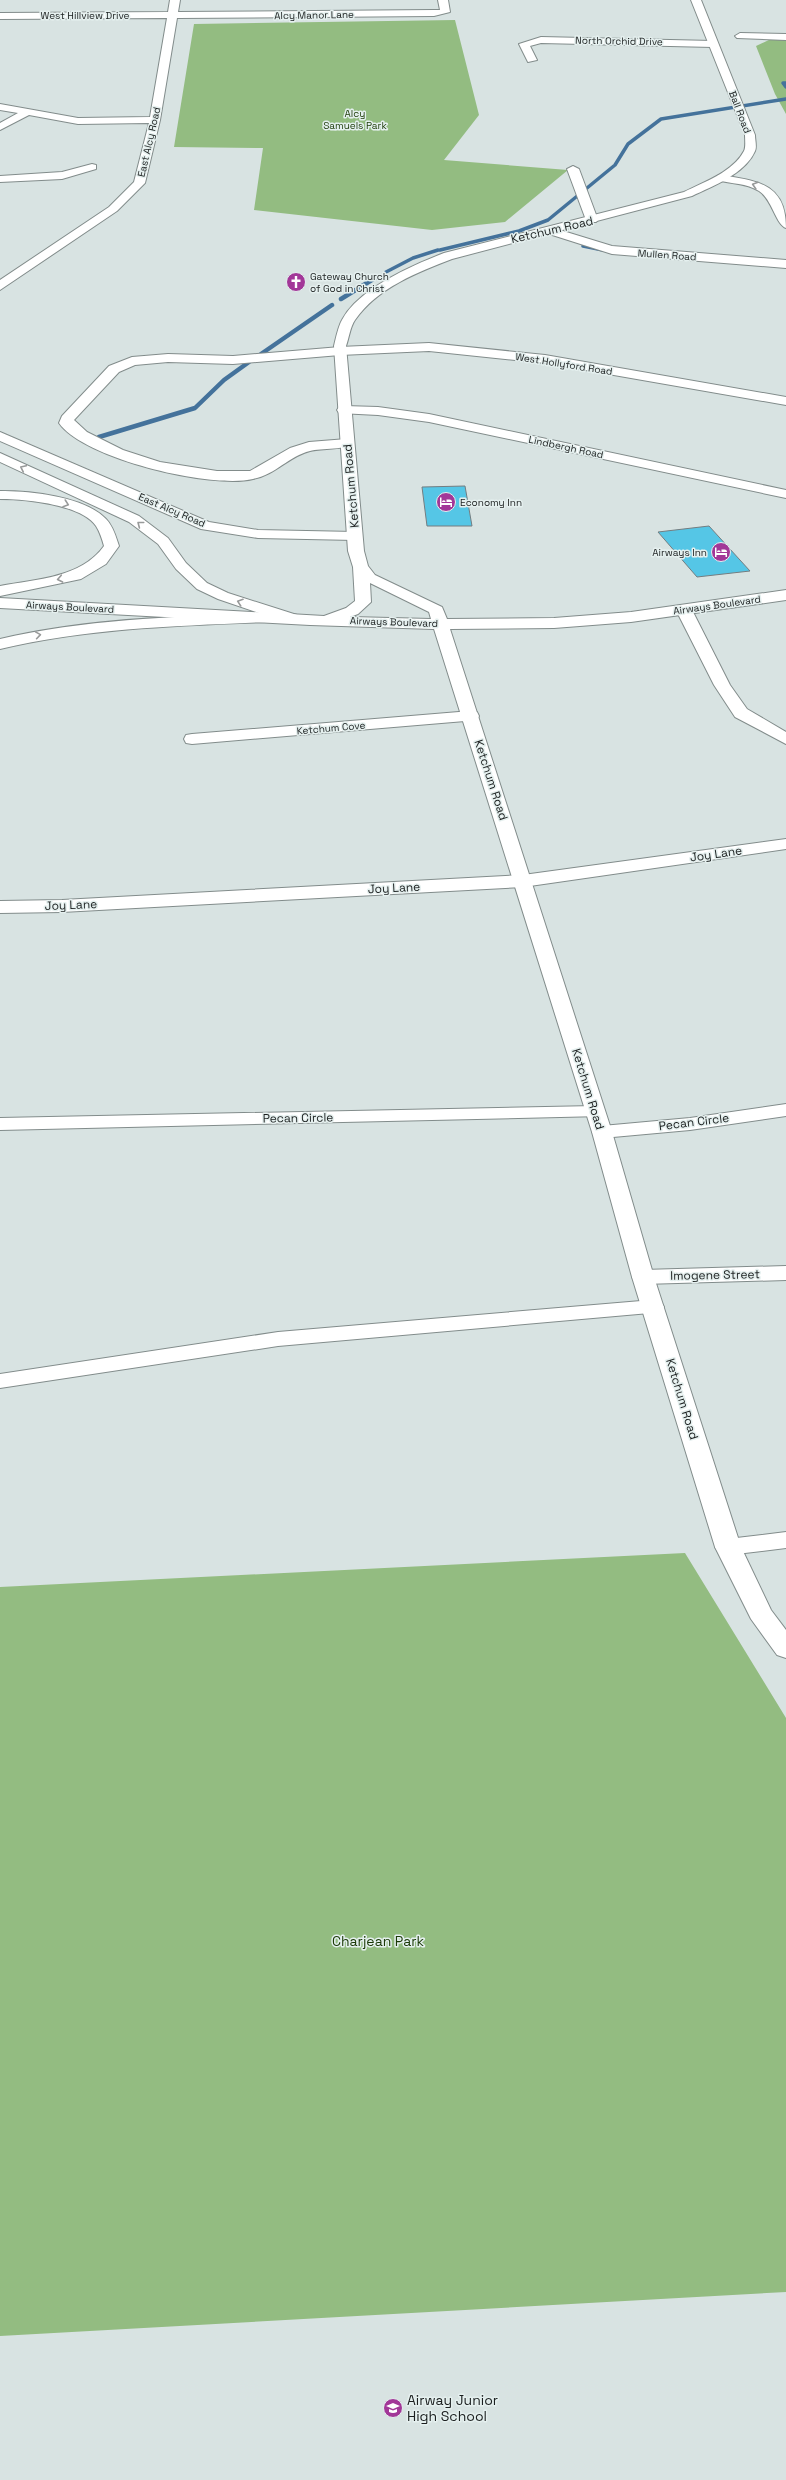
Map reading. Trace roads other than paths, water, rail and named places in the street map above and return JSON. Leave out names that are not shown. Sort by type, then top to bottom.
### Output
[{"type":"main road","name":"East Alcy Road","points":[[0,286],[113,209],[139,183],[155,120],[170,16],[175,0]]},
{"type":"main road","name":"Alcy Manor Lane","points":[[170,16],[292,16],[445,12],[443,0]]},
{"type":"main road","name":"Ball Road","points":[[696,0],[750,134],[750,150],[740,163],[721,178]]},
{"type":"main road","points":[[288,5],[292,16]]},
{"type":"main road","name":"West Hillview Drive","points":[[0,16],[34,10],[170,16]]},
{"type":"main road","points":[[740,36],[786,37]]},
{"type":"main road","name":"North Orchid Drive","points":[[532,60],[524,44],[541,40],[714,44]]},
{"type":"main road","points":[[0,107],[78,121],[155,120]]},
{"type":"main road","points":[[0,127],[28,112]]},
{"type":"main road","points":[[0,179],[63,175],[88,170],[92,166]]},
{"type":"main road","points":[[573,169],[592,220]]},
{"type":"main road","points":[[721,178],[767,189],[777,201],[786,224]]},
{"type":"main road","name":"Ketchum Road","points":[[721,178],[667,201],[448,256],[408,272],[368,298],[354,314],[344,330],[340,351],[356,551],[361,567],[370,578],[417,599],[436,610],[439,624],[471,716],[602,1132],[643,1277],[728,1547],[760,1613],[786,1649]]},
{"type":"main road","name":"Mullen Road","points":[[550,231],[587,244],[612,250],[786,264]]},
{"type":"main road","name":"West Hollyford Road","points":[[348,443],[311,445],[289,454],[259,473],[248,475],[226,475],[166,468],[141,461],[112,450],[82,434],[66,423],[114,369],[132,361],[168,358],[233,360],[340,351],[429,347],[545,359],[786,401]]},
{"type":"main road","name":"Lindbergh Road","points":[[344,410],[378,411],[429,418],[786,494]]},
{"type":"main road","name":"East Alcy Road","points":[[0,436],[206,526],[258,534],[355,536]]},
{"type":"main road","points":[[0,457],[134,519],[163,541],[181,566],[202,586],[223,596],[291,618]]},
{"type":"main road","points":[[0,495],[20,494],[66,504],[101,521],[112,546],[101,561],[76,576],[0,591]]},
{"type":"main road","points":[[310,620],[352,611],[363,602],[361,567]]},
{"type":"main road","name":"Airways Boulevard","points":[[0,603],[310,620],[439,624],[582,622],[684,610],[786,595]]},
{"type":"main road","points":[[684,610],[722,685],[741,713],[786,739]]},
{"type":"main road","points":[[0,644],[26,637],[80,628],[265,617]]},
{"type":"main road","name":"Ketchum Cove","points":[[192,739],[471,716]]},
{"type":"main road","name":"Joy Lane","points":[[0,907],[523,882],[786,844]]},
{"type":"main road","name":"Pecan Circle","points":[[602,1132],[690,1124],[786,1110]]},
{"type":"main road","name":"Pecan Circle","points":[[0,1124],[595,1112]]},
{"type":"main road","name":"Imogene Street","points":[[643,1277],[786,1273]]},
{"type":"main road","points":[[0,1381],[278,1339],[653,1307]]},
{"type":"main road","points":[[728,1547],[786,1540]]},
{"type":"waterway","points":[[786,83],[783,83],[786,87]]},
{"type":"waterway","points":[[440,250],[519,231],[548,220],[615,165],[628,144],[661,119],[786,99]]},
{"type":"waterway","points":[[583,246],[603,250]]},
{"type":"waterway","points":[[386,272],[413,258],[438,250]]},
{"type":"waterway","points":[[341,299],[375,278]]},
{"type":"waterway","points":[[261,354],[332,305]]},
{"type":"waterway","points":[[99,437],[195,408],[224,380],[249,362]]},
{"type":"place","name":"Gateway Church of God in Christ","points":[[296,282]]},
{"type":"place","name":"Economy Inn","points":[[446,502]]},
{"type":"place","name":"Airways Inn","points":[[721,552]]},
{"type":"place","name":"Airway Junior High School","points":[[393,2408]]},
{"type":"park label","name":"Alcy Samuels Park","points":[[355,118]]},
{"type":"park label","name":"Charjean Park","points":[[378,1941]]}]
